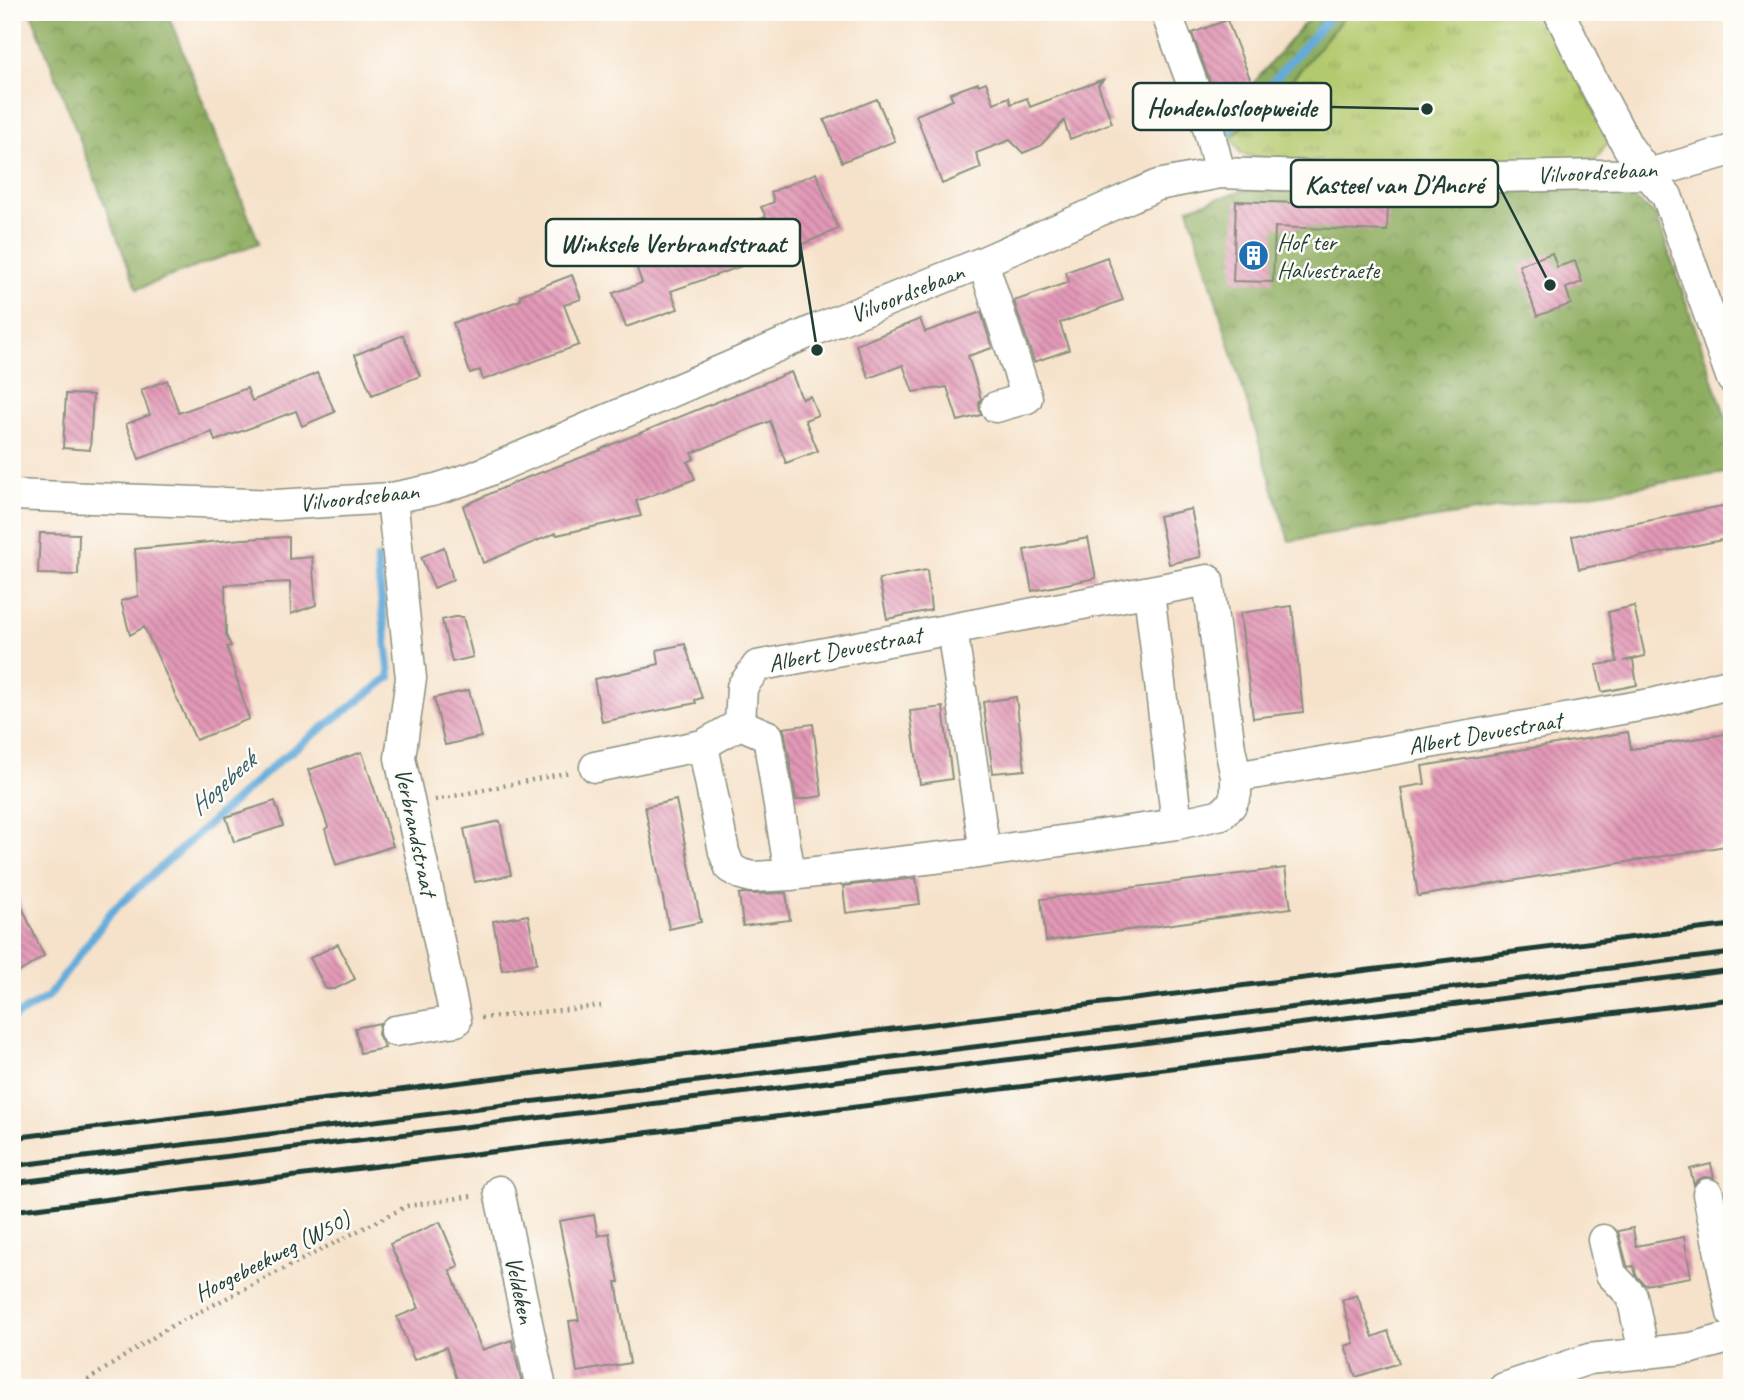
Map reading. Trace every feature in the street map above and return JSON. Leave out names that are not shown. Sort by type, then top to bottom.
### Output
[{"type":"street","points":[[1166,12],[1208,127],[1220,173]]},
{"type":"street","points":[[1559,12],[1628,147],[1667,196],[1732,379]]},
{"type":"street","name":"Vilvoordsebaan","points":[[12,495],[276,505],[392,498],[436,489],[474,477],[815,330],[983,262],[1158,185],[1220,173],[1401,179],[1648,174],[1732,150]]},
{"type":"street","points":[[983,262],[1027,398],[996,407]]},
{"type":"street","name":"Verbrandstraat","points":[[392,498],[411,678],[400,758],[456,1021]]},
{"type":"street","name":"Albert Devuestraat","points":[[703,745],[724,852],[730,868],[752,877],[985,852],[1177,824],[1222,814],[1231,805],[1236,794],[1236,777],[1208,580],[757,666],[742,687],[740,724]]},
{"type":"street","points":[[1149,592],[1177,824]]},
{"type":"street","name":"Albert Devuestraat","points":[[952,629],[985,852]]},
{"type":"street","name":"Albert Devuestraat","points":[[1236,777],[1656,703],[1732,683]]},
{"type":"street","points":[[595,767],[703,745],[740,724],[768,736],[790,875]]},
{"type":"street","points":[[396,1031],[456,1021]]},
{"type":"street","name":"Veldeken","points":[[499,1191],[541,1388]]},
{"type":"street","points":[[1708,1194],[1732,1313]]},
{"type":"street","points":[[1603,1240],[1611,1274],[1632,1296],[1644,1354]]},
{"type":"street","points":[[1504,1388],[1589,1359],[1692,1348],[1732,1337]]},
{"type":"path","points":[[410,805],[595,767]]},
{"type":"path","points":[[456,1021],[601,1006]]},
{"type":"path","name":"Hoogebeekweg (W50)","points":[[76,1388],[166,1329],[407,1206],[499,1191]]},
{"type":"green space","points":[[31,12],[167,12],[259,243],[137,289]]},
{"type":"green space","points":[[1314,12],[1348,12],[1291,81],[1232,137],[1216,127]]},
{"type":"green space","points":[[1348,12],[1546,12],[1609,141],[1595,161],[1412,166],[1258,158],[1241,154],[1232,137],[1291,81]]},
{"type":"green space","points":[[1617,186],[1656,215],[1732,435],[1732,472],[1289,541],[1188,208],[1241,191]]},
{"type":"building","points":[[1227,20],[1251,81],[1215,95],[1192,33]]},
{"type":"building","points":[[1104,79],[1098,85],[1112,123],[1070,139],[1064,121],[1040,146],[1023,153],[1010,140],[976,153],[981,168],[942,184],[916,115],[953,100],[950,93],[978,83],[979,85],[986,82],[994,103],[1009,97],[1011,104],[1027,98],[1030,107]]},
{"type":"building","points":[[877,99],[895,141],[842,162],[824,120]]},
{"type":"building","points":[[816,173],[838,229],[782,253],[671,291],[678,309],[626,327],[613,293],[642,283],[632,254],[655,246],[658,255],[766,217],[761,207],[774,202],[771,192]]},
{"type":"building","name":"Hof ter Halvestraete","points":[[1236,201],[1388,206],[1387,231],[1275,227],[1273,282],[1233,281]]},
{"type":"building","points":[[1552,253],[1557,267],[1575,261],[1582,282],[1566,288],[1571,304],[1537,316],[1519,265]]},
{"type":"building","points":[[1107,257],[1123,300],[1060,323],[1069,350],[1034,362],[1014,301],[1069,282],[1066,272]]},
{"type":"building","points":[[572,275],[581,299],[564,305],[579,345],[483,380],[480,370],[470,373],[453,323],[521,300],[520,295]]},
{"type":"building","points":[[981,312],[992,348],[968,356],[981,399],[981,415],[958,421],[947,387],[913,392],[903,365],[869,378],[856,345],[920,319],[925,332]]},
{"type":"building","points":[[403,335],[420,376],[372,395],[355,355]]},
{"type":"building","points":[[791,372],[802,399],[810,396],[818,415],[805,420],[818,451],[786,463],[770,421],[692,453],[694,459],[688,462],[695,479],[636,501],[641,516],[557,535],[556,533],[483,563],[463,506],[518,481]]},
{"type":"building","points":[[317,373],[335,412],[302,426],[296,411],[215,441],[212,432],[139,459],[126,424],[150,415],[141,390],[167,380],[179,413],[247,388],[252,401]]},
{"type":"building","points":[[66,394],[93,395],[90,450],[63,448]]},
{"type":"building","points":[[1732,504],[1732,538],[1579,569],[1572,536]]},
{"type":"building","points":[[1191,509],[1201,557],[1169,564],[1159,516]]},
{"type":"building","points":[[40,533],[79,534],[78,575],[38,574]]},
{"type":"building","points":[[289,537],[289,559],[312,557],[316,605],[291,614],[290,582],[225,585],[226,635],[231,646],[227,647],[249,719],[196,740],[144,627],[130,635],[121,601],[138,596],[135,549]]},
{"type":"building","points":[[1088,538],[1096,578],[1032,591],[1024,550]]},
{"type":"building","points":[[444,547],[453,580],[434,588],[421,557]]},
{"type":"building","points":[[927,570],[931,610],[887,619],[879,579]]},
{"type":"building","points":[[1292,606],[1303,712],[1253,718],[1240,613]]},
{"type":"building","points":[[1634,606],[1645,656],[1624,661],[1633,660],[1637,685],[1602,692],[1596,665],[1617,662],[1608,612]]},
{"type":"building","points":[[463,617],[473,657],[452,662],[442,620]]},
{"type":"building","points":[[685,644],[702,698],[695,700],[696,703],[602,722],[594,679],[659,664],[657,650]]},
{"type":"building","points":[[469,690],[481,737],[445,745],[434,698]]},
{"type":"building","points":[[1016,697],[1025,770],[993,773],[983,702]]},
{"type":"building","points":[[943,707],[952,779],[920,784],[910,711]]},
{"type":"building","points":[[813,724],[822,796],[796,800],[783,728]]},
{"type":"building","points":[[1628,732],[1631,749],[1732,733],[1732,845],[1418,896],[1401,788],[1425,784],[1422,766]]},
{"type":"building","points":[[362,752],[393,846],[336,865],[325,829],[328,827],[308,770]]},
{"type":"building","points":[[676,800],[701,922],[669,929],[645,807]]},
{"type":"building","points":[[275,801],[283,826],[234,842],[226,817]]},
{"type":"building","points":[[500,821],[511,875],[475,882],[464,829]]},
{"type":"building","points":[[1285,868],[1291,908],[1046,941],[1041,899]]},
{"type":"building","points":[[916,878],[920,904],[846,913],[843,886]]},
{"type":"building","points":[[12,885],[44,956],[12,977]]},
{"type":"building","points":[[786,893],[790,920],[743,926],[739,894]]},
{"type":"building","points":[[528,915],[537,963],[502,970],[493,921]]},
{"type":"building","points":[[338,944],[355,979],[335,989],[326,989],[310,958]]},
{"type":"building","points":[[380,1023],[378,1034],[385,1048],[360,1053],[355,1028]]},
{"type":"building","points":[[1711,1164],[1714,1178],[1704,1177],[1694,1185],[1690,1169]]},
{"type":"building","points":[[594,1215],[598,1236],[609,1233],[630,1363],[577,1372],[569,1321],[579,1320],[559,1221]]},
{"type":"building","points":[[440,1222],[459,1267],[450,1270],[482,1350],[512,1340],[523,1388],[460,1388],[446,1347],[414,1360],[397,1317],[419,1308],[390,1244]]},
{"type":"building","points":[[1633,1228],[1636,1246],[1684,1237],[1691,1277],[1645,1285],[1636,1275],[1634,1266],[1627,1265],[1618,1231]]},
{"type":"building","points":[[1357,1295],[1373,1337],[1388,1331],[1399,1363],[1356,1377],[1345,1346],[1354,1343],[1342,1300]]},
{"type":"waterway","name":"Hogebeek","points":[[1225,136],[1334,12]]},
{"type":"waterway","name":"Hogebeek","points":[[12,1018],[48,997],[112,911],[280,760],[390,677],[377,559]]},
{"type":"railway","points":[[12,1138],[1732,925]]},
{"type":"railway","points":[[12,1166],[1732,953]]},
{"type":"railway","points":[[12,1183],[1732,970]]},
{"type":"railway","points":[[12,1211],[1732,999]]},
{"type":"place","name":"Hondenlosloopweide","points":[[1427,109]]},
{"type":"place","name":"Hof ter Halvestraete","points":[[1254,256]]},
{"type":"place","name":"Kasteel van D'Ancré","points":[[1550,285]]},
{"type":"place","name":"Winksele Verbrandstraat","points":[[817,350]]}]
